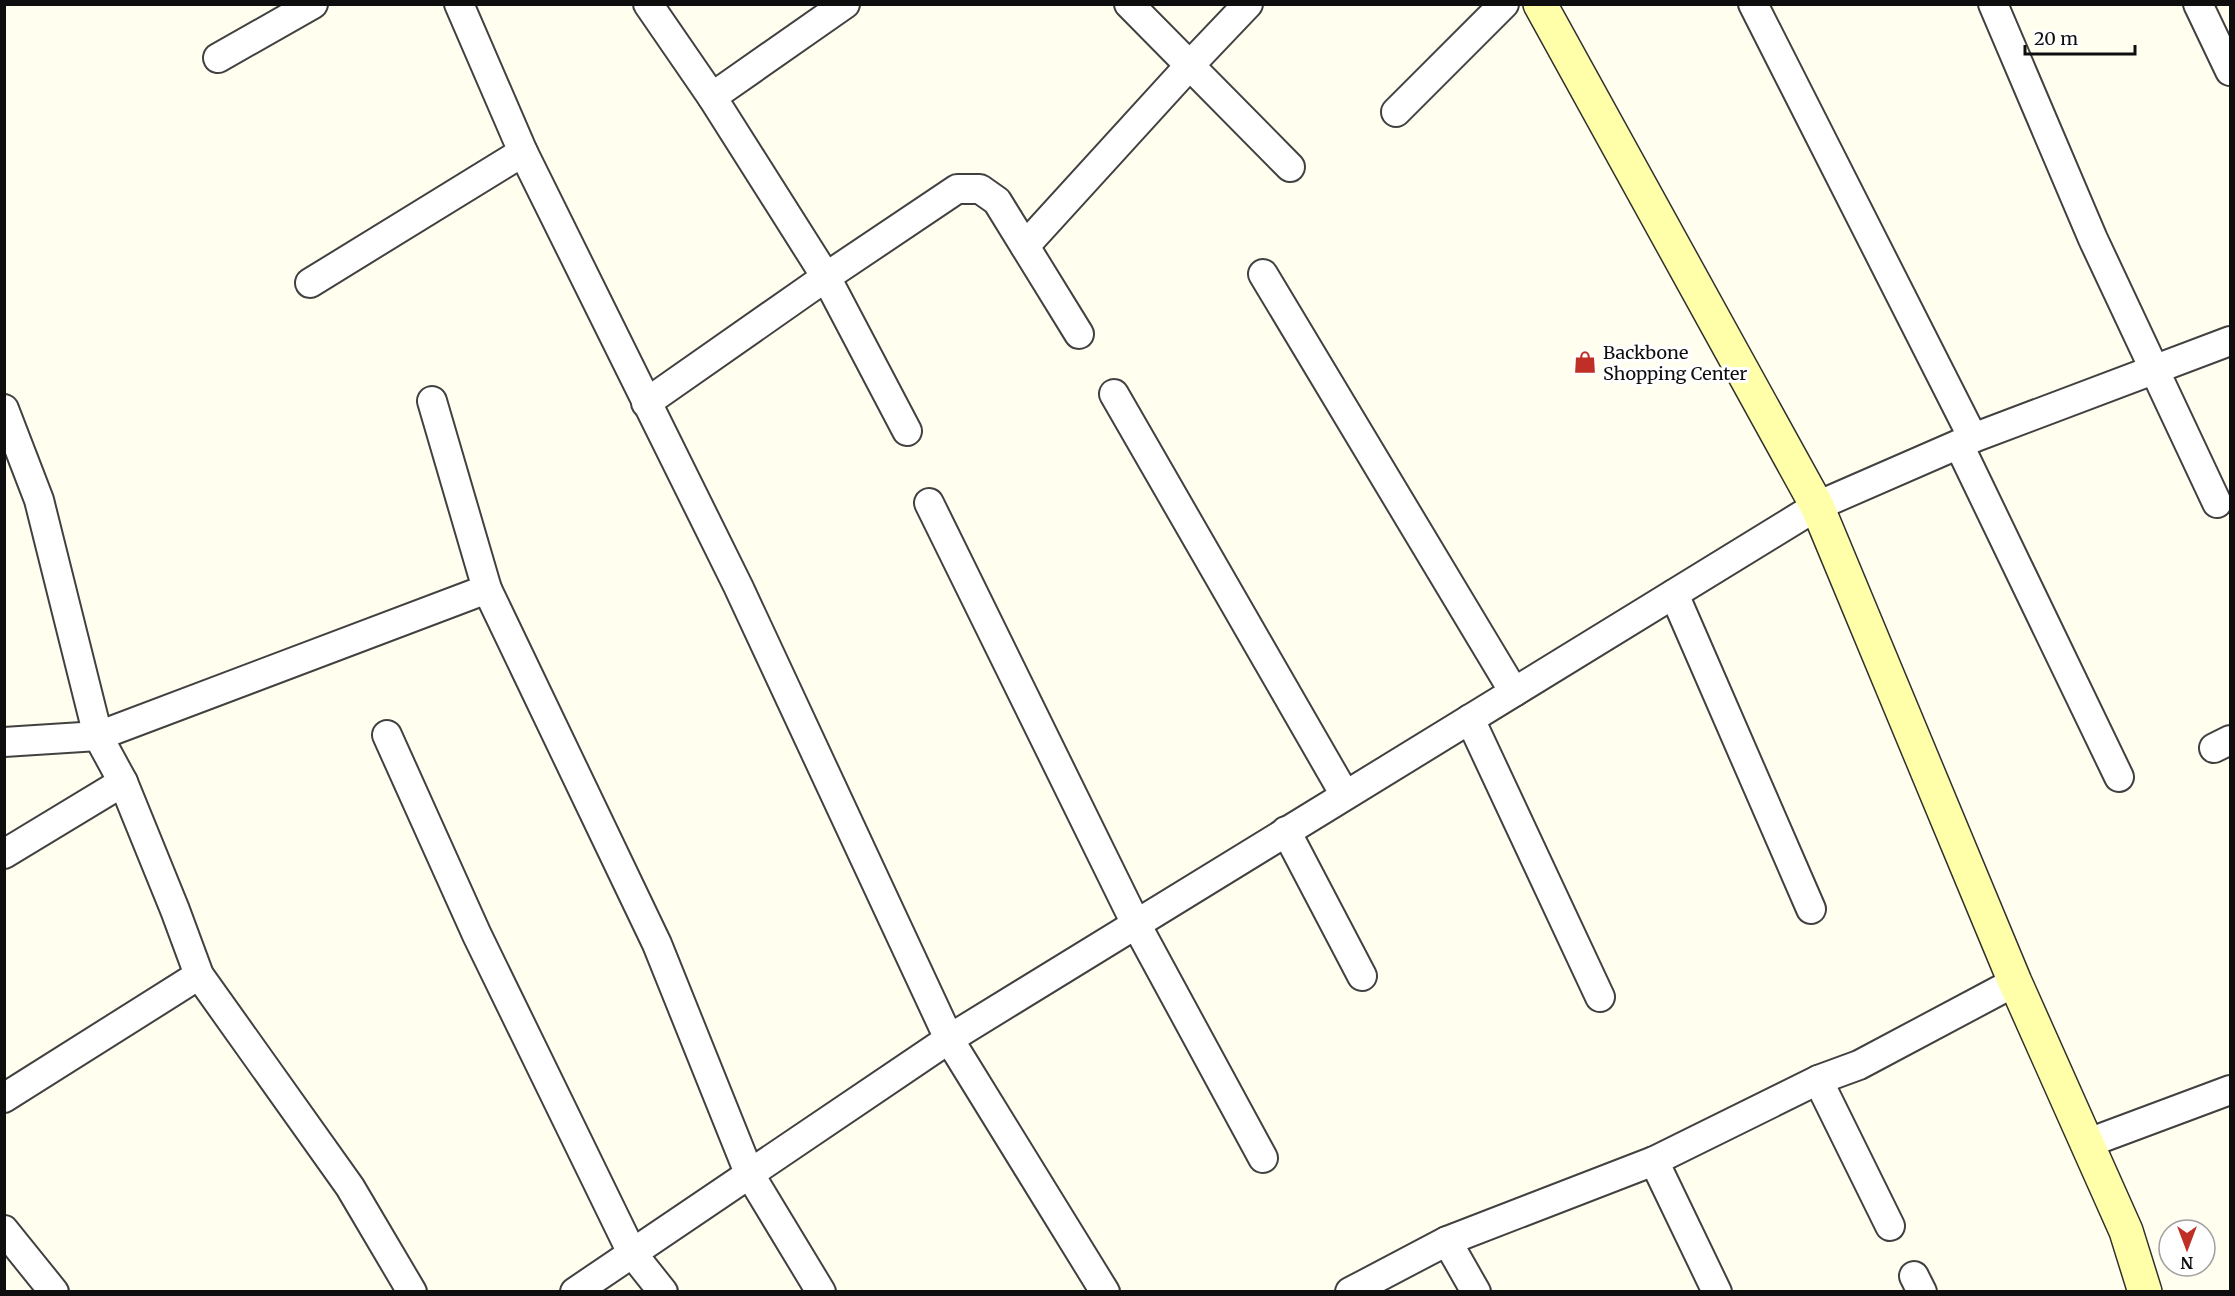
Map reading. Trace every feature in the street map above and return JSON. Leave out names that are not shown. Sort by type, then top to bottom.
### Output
[{"type":"main road","points":[[1540,4],[1817,507],[2015,982],[2126,1231],[2145,1292]]},
{"type":"street","points":[[218,58],[313,4]]},
{"type":"street","points":[[459,4],[524,152],[738,586],[949,1039],[1105,1292]]},
{"type":"street","points":[[648,4],[712,97],[826,277],[907,431]]},
{"type":"street","points":[[712,97],[845,4]]},
{"type":"street","points":[[1129,4],[1290,167]]},
{"type":"street","points":[[1025,246],[1190,64],[1248,4]]},
{"type":"street","points":[[1396,112],[1504,4]]},
{"type":"street","points":[[1753,4],[1966,441],[2119,777]]},
{"type":"street","points":[[1994,4],[2093,239],[2217,503]]},
{"type":"street","points":[[2198,4],[2230,71]]},
{"type":"street","points":[[310,283],[524,152]]},
{"type":"street","points":[[646,403],[957,189],[980,189],[997,201],[1079,334]]},
{"type":"street","points":[[1263,274],[1514,692]]},
{"type":"street","points":[[575,1292],[949,1039],[1817,507],[1966,441],[2230,341]]},
{"type":"street","points":[[1114,394],[1345,795]]},
{"type":"street","points":[[432,401],[487,589],[657,944],[749,1173],[821,1292]]},
{"type":"street","points":[[6,417],[39,500],[98,736],[123,782],[199,975],[350,1187],[412,1292]]},
{"type":"street","points":[[929,503],[1136,924],[1263,1158]]},
{"type":"street","points":[[4,742],[98,736],[487,589]]},
{"type":"street","points":[[1674,594],[1812,909]]},
{"type":"street","points":[[1470,719],[1600,997]]},
{"type":"street","points":[[387,735],[477,934],[632,1252],[663,1292]]},
{"type":"street","points":[[4,854],[123,782]]},
{"type":"street","points":[[1286,831],[1362,976]]},
{"type":"street","points":[[4,1098],[199,975]]},
{"type":"street","points":[[1350,1292],[1447,1241],[1654,1161],[1818,1080],[1859,1065],[2015,982]]},
{"type":"street","points":[[1818,1080],[1890,1226]]},
{"type":"street","points":[[2088,1143],[2230,1090]]},
{"type":"street","points":[[1654,1161],[1717,1292]]},
{"type":"street","points":[[4,1230],[54,1292]]},
{"type":"street","points":[[1447,1241],[1476,1292]]},
{"type":"place","name":"Backbone Shopping Center","points":[[1585,362]]}]
